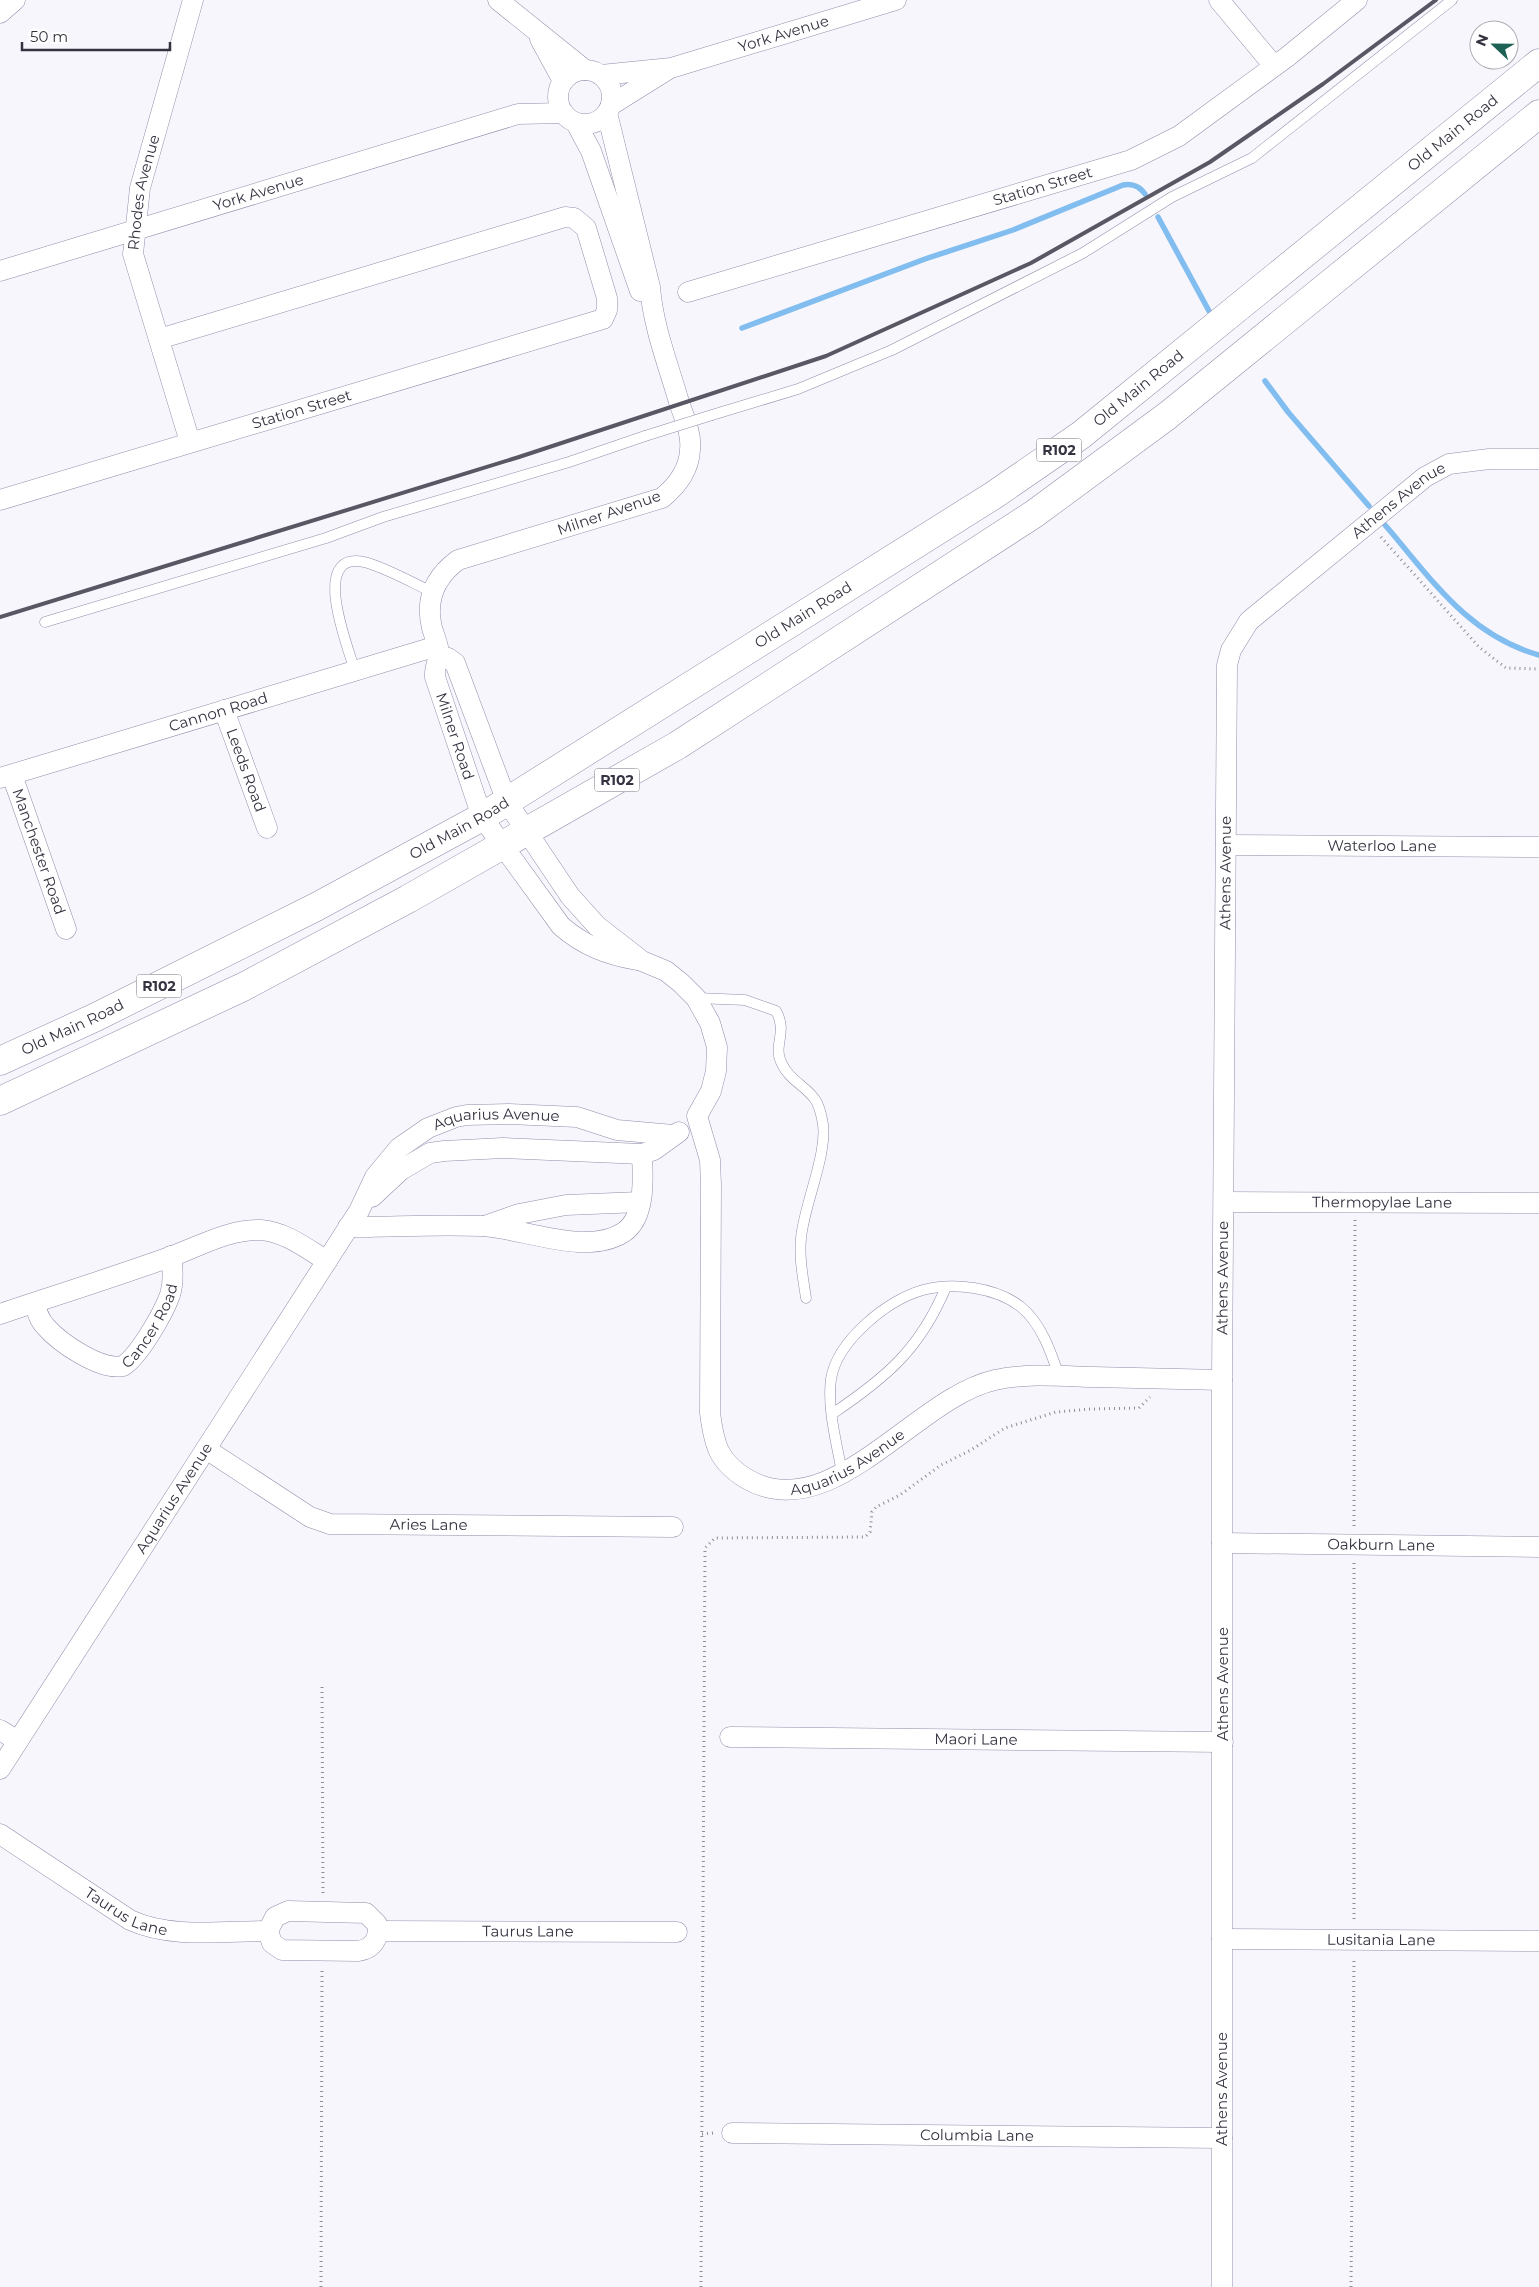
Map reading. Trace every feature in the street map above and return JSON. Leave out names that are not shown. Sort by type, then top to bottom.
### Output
[{"type":"main road","name":"Old Main Road","points":[[0,1060],[96,1017],[307,912],[482,817],[994,496],[1081,434],[1539,63]]},
{"type":"main road","name":"R102","points":[[0,1101],[242,987],[408,899],[678,745],[1034,514],[1167,416],[1539,114]]},
{"type":"street","points":[[0,13],[15,0]]},
{"type":"street","name":"Rhodes Avenue","points":[[190,442],[133,254],[140,188],[193,0]]},
{"type":"street","points":[[498,0],[537,33],[593,72],[611,88],[609,109],[593,123],[570,118],[558,97],[561,84],[569,75],[593,72]]},
{"type":"street","name":"York Avenue","points":[[593,72],[671,68],[896,0]]},
{"type":"street","points":[[1219,0],[1274,66]]},
{"type":"street","name":"Station Street","points":[[688,292],[1130,160],[1178,136],[1274,66],[1357,0]]},
{"type":"street","points":[[537,33],[561,84]]},
{"type":"street","name":"York Avenue","points":[[609,109],[671,68]]},
{"type":"street","name":"York Avenue","points":[[0,271],[518,114],[561,84]]},
{"type":"street","name":"Milner Avenue","points":[[609,109],[650,287],[652,313]]},
{"type":"street","name":"York Avenue","points":[[518,114],[570,118]]},
{"type":"street","name":"Milner Avenue","points":[[438,650],[429,611],[432,592],[444,572],[458,560],[662,498],[680,480],[689,460],[690,437],[652,313],[641,293],[591,151],[570,118]]},
{"type":"street","name":"Station Street","points":[[0,500],[603,319],[607,310],[607,298],[586,228],[574,218],[564,217],[159,339]]},
{"type":"street","name":"Athens Avenue","points":[[1222,2287],[1222,1380],[1226,684],[1231,650],[1249,621],[1425,476],[1449,464],[1489,459],[1539,459]]},
{"type":"street","name":"Milner Road","points":[[502,846],[482,817],[435,677],[435,663],[438,650],[459,670],[507,802],[527,832]]},
{"type":"street","name":"Cannon Road","points":[[6,776],[355,671],[438,650]]},
{"type":"street","name":"Leeds Road","points":[[224,710],[267,828]]},
{"type":"street","name":"Manchester Road","points":[[6,776],[66,929]]},
{"type":"street","points":[[527,832],[583,912],[642,960]]},
{"type":"street","name":"Waterloo Lane","points":[[1226,845],[1539,847]]},
{"type":"street","points":[[354,1219],[483,1226],[562,1240],[605,1240],[624,1232],[632,1224],[643,1191],[642,1154],[654,1150],[697,1116],[710,1091],[716,1071],[717,1048],[710,1023],[696,998],[666,971],[642,960],[603,952],[572,936],[561,926],[502,846]]},
{"type":"street","name":"Aquarius Avenue","points":[[0,1769],[354,1219],[374,1177],[399,1148],[428,1128],[456,1117],[468,1115],[509,1114],[577,1117],[617,1130],[673,1135]]},
{"type":"street","name":"Aquarius Avenue","points":[[697,1116],[710,1160],[710,1414],[714,1443],[722,1458],[740,1476],[755,1484],[792,1491],[812,1487],[854,1467],[951,1398],[977,1385],[996,1380],[1059,1376],[1222,1380]]},
{"type":"street","name":"Aquarius Avenue","points":[[354,1219],[401,1170],[437,1152],[468,1148],[503,1148],[642,1154]]},
{"type":"street","points":[[483,1226],[519,1214],[566,1205],[640,1202]]},
{"type":"street","name":"Thermopylae Lane","points":[[1224,1202],[1539,1203]]},
{"type":"street","name":"Cancer Road","points":[[0,1314],[171,1256],[233,1232],[262,1230],[291,1239],[327,1260]]},
{"type":"street","name":"Cancer Road","points":[[35,1302],[39,1318],[57,1337],[106,1366],[123,1366],[135,1357],[170,1295],[173,1272],[171,1256]]},
{"type":"street","name":"Aries Lane","points":[[206,1449],[310,1518],[330,1524],[673,1527]]},
{"type":"street","name":"Oakburn Lane","points":[[1222,1544],[1539,1547]]},
{"type":"street","points":[[0,1730],[18,1741]]},
{"type":"street","name":"Maori Lane","points":[[730,1737],[1223,1742]]},
{"type":"street","name":"Taurus Lane","points":[[0,1834],[141,1926],[168,1931],[268,1931]]},
{"type":"street","points":[[322,1911],[366,1913],[372,1917],[378,1931],[374,1943],[364,1950],[322,1952],[282,1950],[272,1943],[268,1931],[270,1924],[281,1913],[322,1911]]},
{"type":"street","name":"Taurus Lane","points":[[378,1931],[677,1932]]},
{"type":"street","name":"Lusitania Lane","points":[[1222,1939],[1539,1941]]},
{"type":"street","name":"Columbia Lane","points":[[732,2133],[1222,2138]]},
{"type":"lane","points":[[45,622],[326,538],[384,518],[798,389],[892,350],[1083,252],[1172,197],[1252,158],[1452,0]]},
{"type":"lane","points":[[355,671],[334,597],[335,576],[342,568],[349,564],[366,563],[432,592]]},
{"type":"lane","points":[[696,998],[745,1000],[776,1011],[782,1021],[778,1054],[780,1062],[789,1077],[816,1101],[823,1122],[823,1148],[807,1201],[801,1239],[801,1265],[806,1298]]},
{"type":"lane","points":[[842,1473],[832,1414],[831,1379],[838,1362],[853,1336],[876,1315],[922,1290],[946,1287],[972,1288],[1006,1297],[1022,1308],[1036,1326],[1051,1350],[1059,1376]]},
{"type":"lane","points":[[832,1414],[859,1396],[906,1355],[934,1316],[946,1287]]},
{"type":"path","points":[[1368,522],[1479,647],[1506,668],[1539,669]]},
{"type":"path","points":[[1351,2287],[1354,1940],[1355,1202]]},
{"type":"path","points":[[322,1687],[322,1911]]},
{"type":"path","points":[[321,2287],[322,1952]]},
{"type":"waterway","points":[[742,328],[925,259],[1013,230],[1123,185],[1136,186],[1145,194]]},
{"type":"waterway","points":[[1158,217],[1209,311]]},
{"type":"waterway","points":[[1265,381],[1288,412],[1369,506]]},
{"type":"waterway","points":[[1385,525],[1435,584],[1471,619],[1491,634],[1514,646],[1539,655]]},
{"type":"railway","points":[[0,617],[519,457],[826,356],[1031,263],[1210,162],[1323,84],[1436,0]]}]
